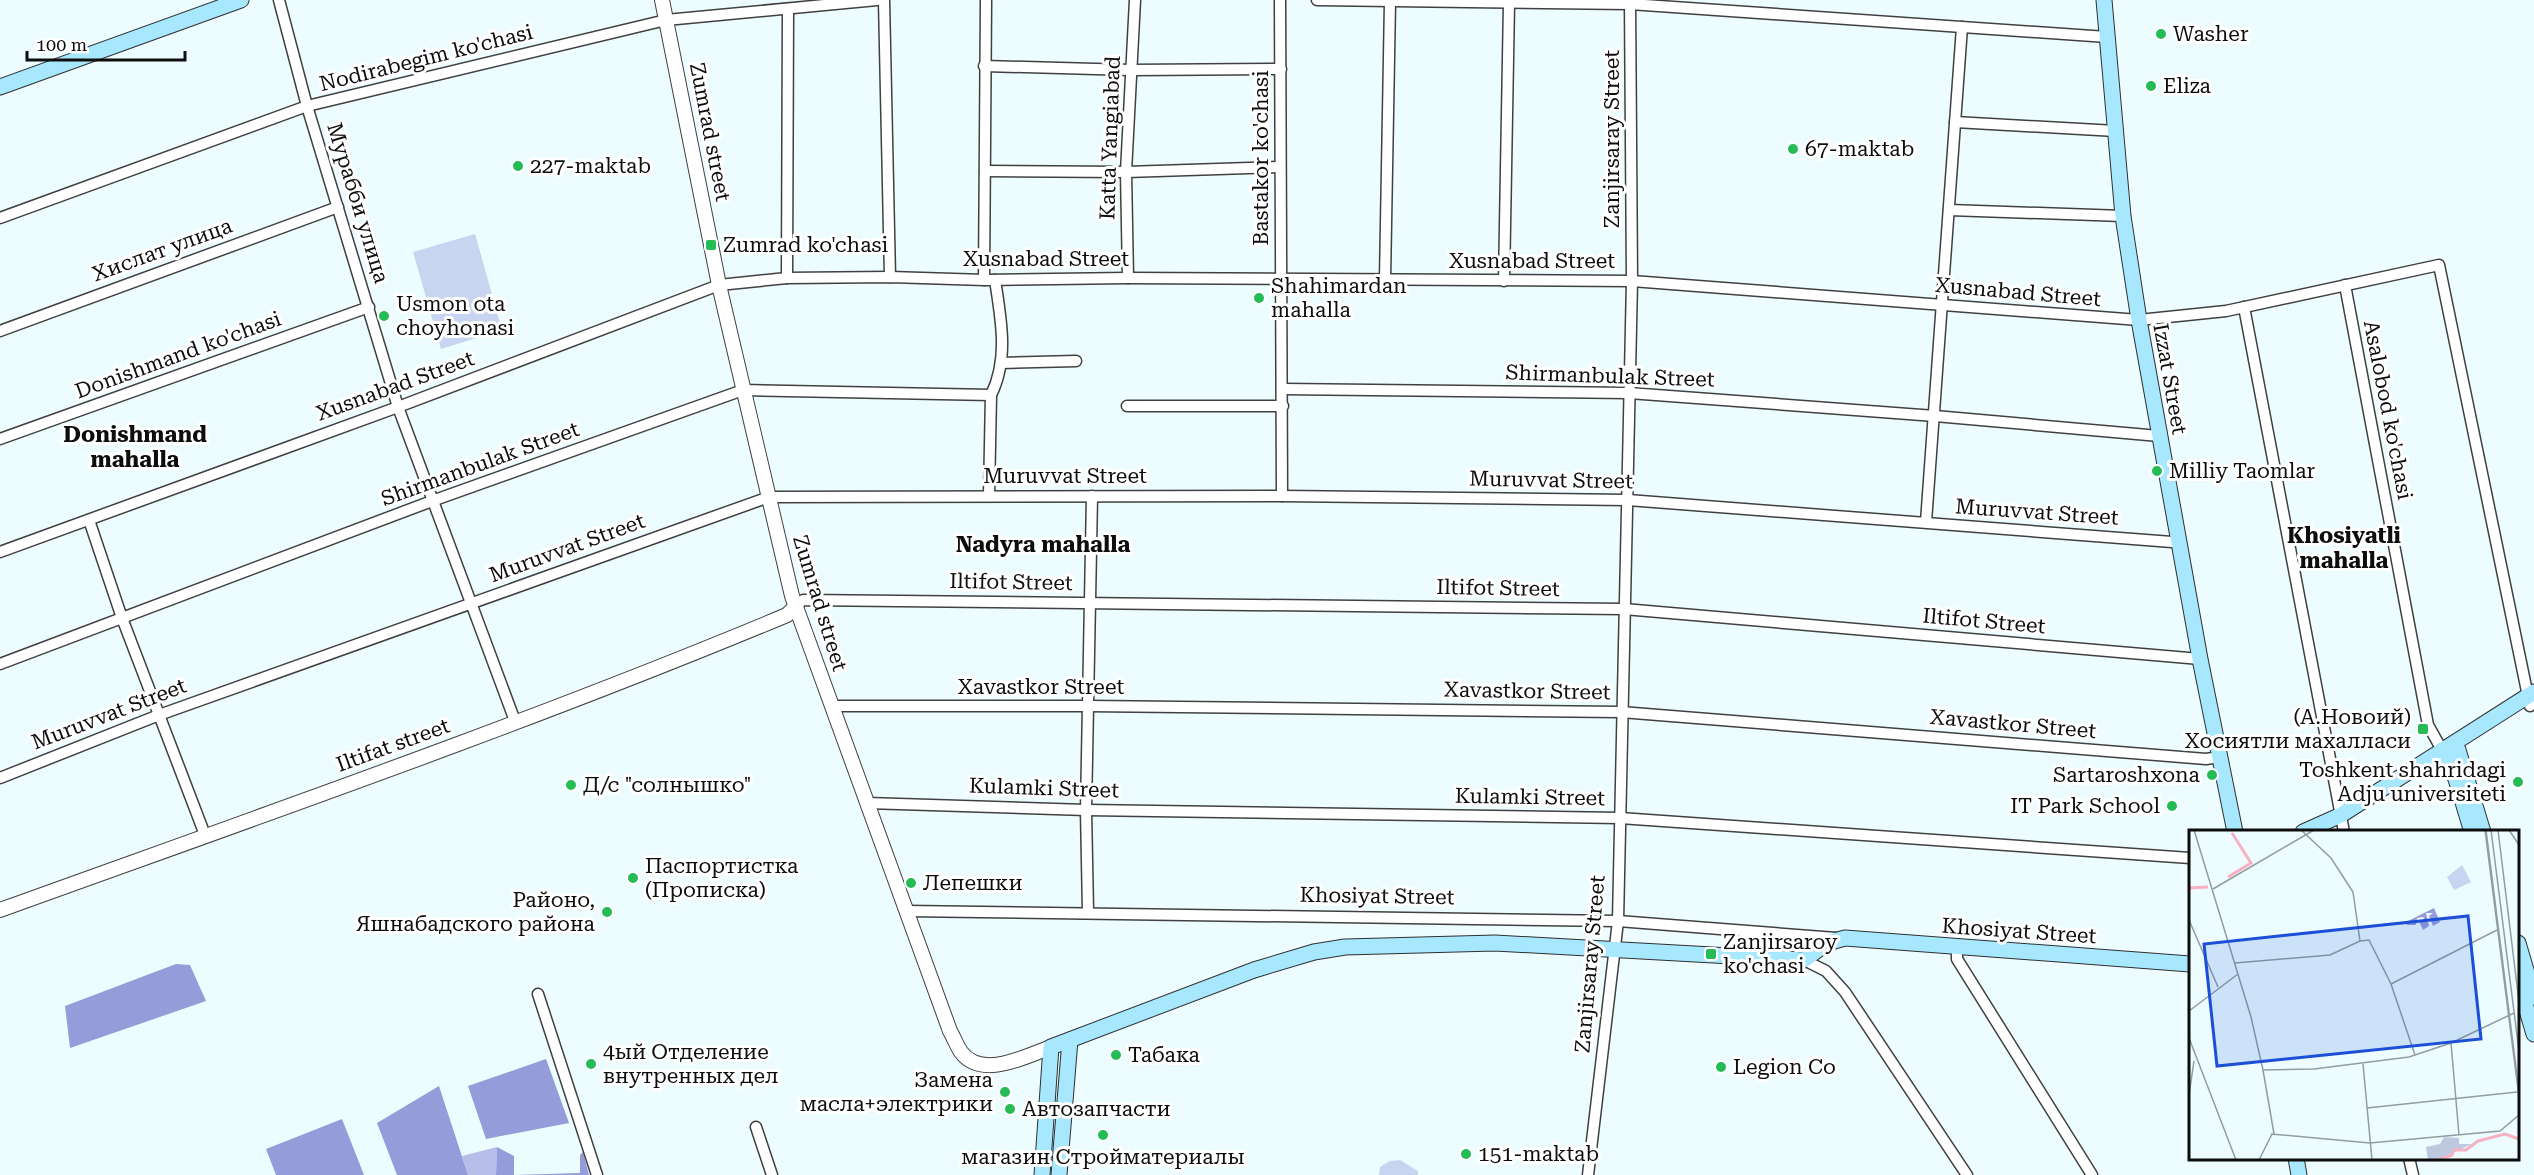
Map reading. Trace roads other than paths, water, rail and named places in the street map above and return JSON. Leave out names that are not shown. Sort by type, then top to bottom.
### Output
[{"type":"main road","points":[[0,87],[241,0]]},
{"type":"main road","name":"Izzat Street","points":[[2104,0],[2122,216],[2158,436],[2235,830]]},
{"type":"main road","points":[[2309,830],[2343,824],[2532,699]]},
{"type":"main road","points":[[2449,753],[2472,830]]},
{"type":"main road","points":[[2449,753],[2483,830]]},
{"type":"main road","name":"Khosiyat Street","points":[[1804,960],[1827,943],[1845,938],[2189,964]]},
{"type":"main road","points":[[1059,1175],[1070,1040],[1254,970],[1329,949],[1376,945],[1495,943],[1804,960]]},
{"type":"main road","points":[[2519,949],[2534,997]]},
{"type":"main road","points":[[2519,986],[2534,1034]]},
{"type":"main road","name":"Zumrad street","points":[[1051,1047],[1070,1040]]},
{"type":"main road","points":[[1042,1175],[1051,1047]]},
{"type":"main road","points":[[2295,1160],[2299,1175]]},
{"type":"street","name":"Мурабби улица","points":[[279,0],[307,106],[398,407],[514,721]]},
{"type":"street","name":"Zumrad street","points":[[662,0],[719,285],[795,607],[950,1031],[964,1055],[978,1063],[994,1065],[1051,1047]]},
{"type":"street","name":"Nodirabegim ko'chasi","points":[[0,218],[307,106],[666,20],[876,0]]},
{"type":"street","points":[[884,0],[890,277]]},
{"type":"street","points":[[986,0],[985,171],[990,280],[1003,328],[998,381],[991,395],[989,495]]},
{"type":"street","name":"Katta Yangiabad","points":[[1128,278],[1126,172],[1135,0]]},
{"type":"street","name":"Bastakor ko'chasi","points":[[1280,0],[1282,496]]},
{"type":"street","points":[[1317,0],[1630,2],[2107,37]]},
{"type":"street","points":[[1385,280],[1390,2]]},
{"type":"street","name":"Zanjirsaray Street","points":[[1588,1175],[1618,921],[1632,281],[1630,2]]},
{"type":"street","points":[[1504,281],[1509,3]]},
{"type":"street","points":[[787,278],[788,9]]},
{"type":"street","points":[[1926,522],[1962,27]]},
{"type":"street","points":[[984,66],[1131,70],[1281,69]]},
{"type":"street","points":[[1955,122],[2116,131]]},
{"type":"street","points":[[985,171],[1126,172],[1280,167]]},
{"type":"street","name":"Хислат улица","points":[[0,331],[338,207]]},
{"type":"street","points":[[1949,210],[2122,216]]},
{"type":"street","name":"Xusnabad Street","points":[[0,552],[398,407],[719,285],[787,278],[890,277],[990,280],[1281,278],[1632,281],[2139,320],[2244,307],[2439,265],[2532,699]]},
{"type":"street","name":"Asalobod ko'chasi","points":[[2345,285],[2428,725],[2449,753]]},
{"type":"street","name":"Donishmand ko'chasi","points":[[0,439],[369,307]]},
{"type":"street","points":[[2244,307],[2343,824]]},
{"type":"street","points":[[1001,363],[1076,361]]},
{"type":"street","name":"Shirmanbulak Street","points":[[1283,389],[1629,393],[1935,416],[2158,436]]},
{"type":"street","name":"Shirmаnbulak Street","points":[[0,664],[432,501],[743,390],[991,395]]},
{"type":"street","points":[[1127,406],[1283,406]]},
{"type":"street","points":[[1088,912],[1086,810],[1092,496]]},
{"type":"street","name":"Muruvvat Street","points":[[0,778],[159,715],[769,497],[1282,496],[1628,500],[2172,542],[2178,540]]},
{"type":"street","points":[[88,520],[122,618],[206,835]]},
{"type":"street","name":"Iltifot Street","points":[[795,607],[803,600],[1624,609],[2200,660]]},
{"type":"street","name":"Iltifаt street","points":[[0,910],[393,768],[675,662],[787,615],[795,607]]},
{"type":"street","name":"Xavastkor Street","points":[[831,706],[1088,706],[1621,712],[2206,759],[2220,757]]},
{"type":"street","name":"Kulamki Street","points":[[867,803],[1086,810],[1620,818],[2189,858]]},
{"type":"street","name":"Khosiyat Street","points":[[906,911],[1618,921],[1845,938]]},
{"type":"street","points":[[1957,948],[1957,959],[2092,1175]]},
{"type":"street","points":[[1804,960],[1826,971],[1845,992],[1967,1175]]},
{"type":"street","points":[[538,994],[597,1175]]},
{"type":"street","points":[[756,1127],[771,1175]]},
{"type":"street","points":[[2409,1160],[2413,1175]]},
{"type":"place","name":"Washer","points":[[2161,34]]},
{"type":"place","name":"Eliza","points":[[2151,86]]},
{"type":"place","name":"67-maktab","points":[[1793,149]]},
{"type":"place","name":"227-maktab","points":[[518,166]]},
{"type":"place","name":"Zumrad ko'chasi","points":[[711,245]]},
{"type":"place","name":"Shahimardan mahalla","points":[[1259,298]]},
{"type":"place","name":"Usmon ota choyhonasi","points":[[384,316]]},
{"type":"place","name":"Milliy Taomlar","points":[[2157,471]]},
{"type":"place","name":"(А.Новоий) Хосиятли махалласи","points":[[2423,729]]},
{"type":"place","name":"Sartaroshxona","points":[[2212,775]]},
{"type":"place","name":"Toshkent shahridagi Adju universiteti","points":[[2518,782]]},
{"type":"place","name":"Д/с \"солнышко\"","points":[[571,785]]},
{"type":"place","name":"IT Park School","points":[[2172,806]]},
{"type":"place","name":"Паспортистка (Прописка)","points":[[633,878]]},
{"type":"place","name":"Лепешки","points":[[911,883]]},
{"type":"place","name":"Районо, Яшнабадского района","points":[[607,912]]},
{"type":"place","name":"Zanjirsaroy ko'chasi","points":[[1711,954]]},
{"type":"place","name":"Табака","points":[[1116,1055]]},
{"type":"place","name":"4ый Отделение внутренных дел","points":[[591,1064]]},
{"type":"place","name":"Legion Co","points":[[1721,1067]]},
{"type":"place","name":"Замена масла+электрики","points":[[1005,1092]]},
{"type":"place","name":"Автозапчасти","points":[[1010,1109]]},
{"type":"place","name":"магазин Стройматериалы","points":[[1103,1135]]},
{"type":"place","name":"151-maktab","points":[[1466,1154]]},
{"type":"district","name":"Donishmand mahalla","points":[[135,446]]},
{"type":"district","name":"Nadyra mahalla","points":[[1043,544]]},
{"type":"district","name":"Khosiyatli mahalla","points":[[2344,548]]}]
